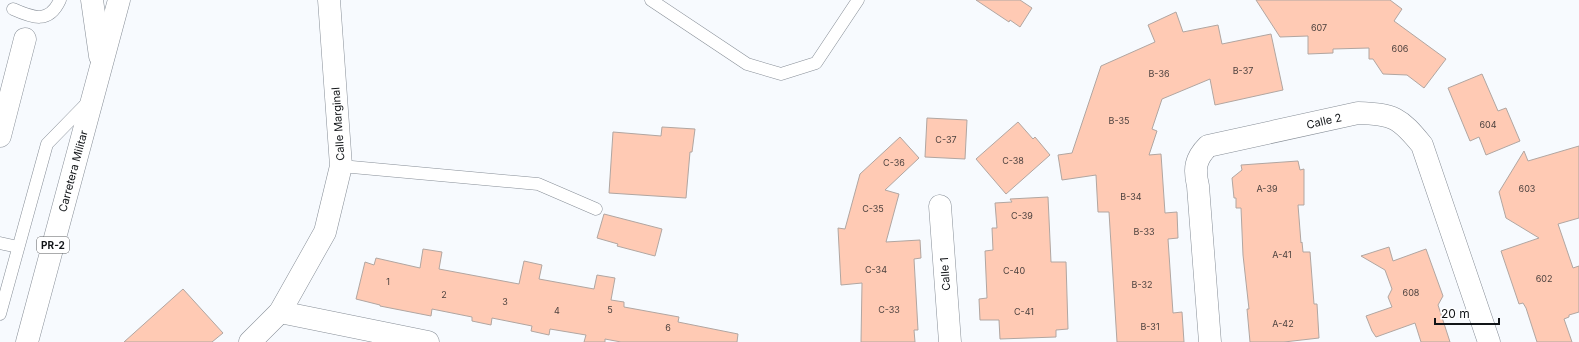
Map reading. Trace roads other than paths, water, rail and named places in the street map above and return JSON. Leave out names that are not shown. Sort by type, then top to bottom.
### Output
[{"type":"street","points":[[92,0],[101,66]]},
{"type":"street","name":"Carretera Militar","points":[[27,342],[119,0]]},
{"type":"street","name":"Calle Marginal","points":[[250,342],[280,312],[325,232],[341,166],[329,0]]},
{"type":"street","points":[[0,136],[25,39]]},
{"type":"street","name":"Calle 2","points":[[1210,342],[1196,175],[1197,163],[1200,154],[1208,146],[1358,113],[1382,114],[1396,119],[1409,129],[1422,145],[1490,342]]},
{"type":"street","name":"Calle 1","points":[[940,206],[950,342]]},
{"type":"street","points":[[280,312],[428,342]]},
{"type":"lane","points":[[13,10],[28,16],[40,18],[56,9],[60,0]]},
{"type":"lane","points":[[651,0],[747,64],[781,74],[816,63],[858,0]]},
{"type":"lane","points":[[0,314],[4,283],[18,247],[47,144],[92,97]]},
{"type":"lane","points":[[341,166],[538,184],[596,209]]},
{"type":"lane","points":[[0,243],[18,247]]}]
